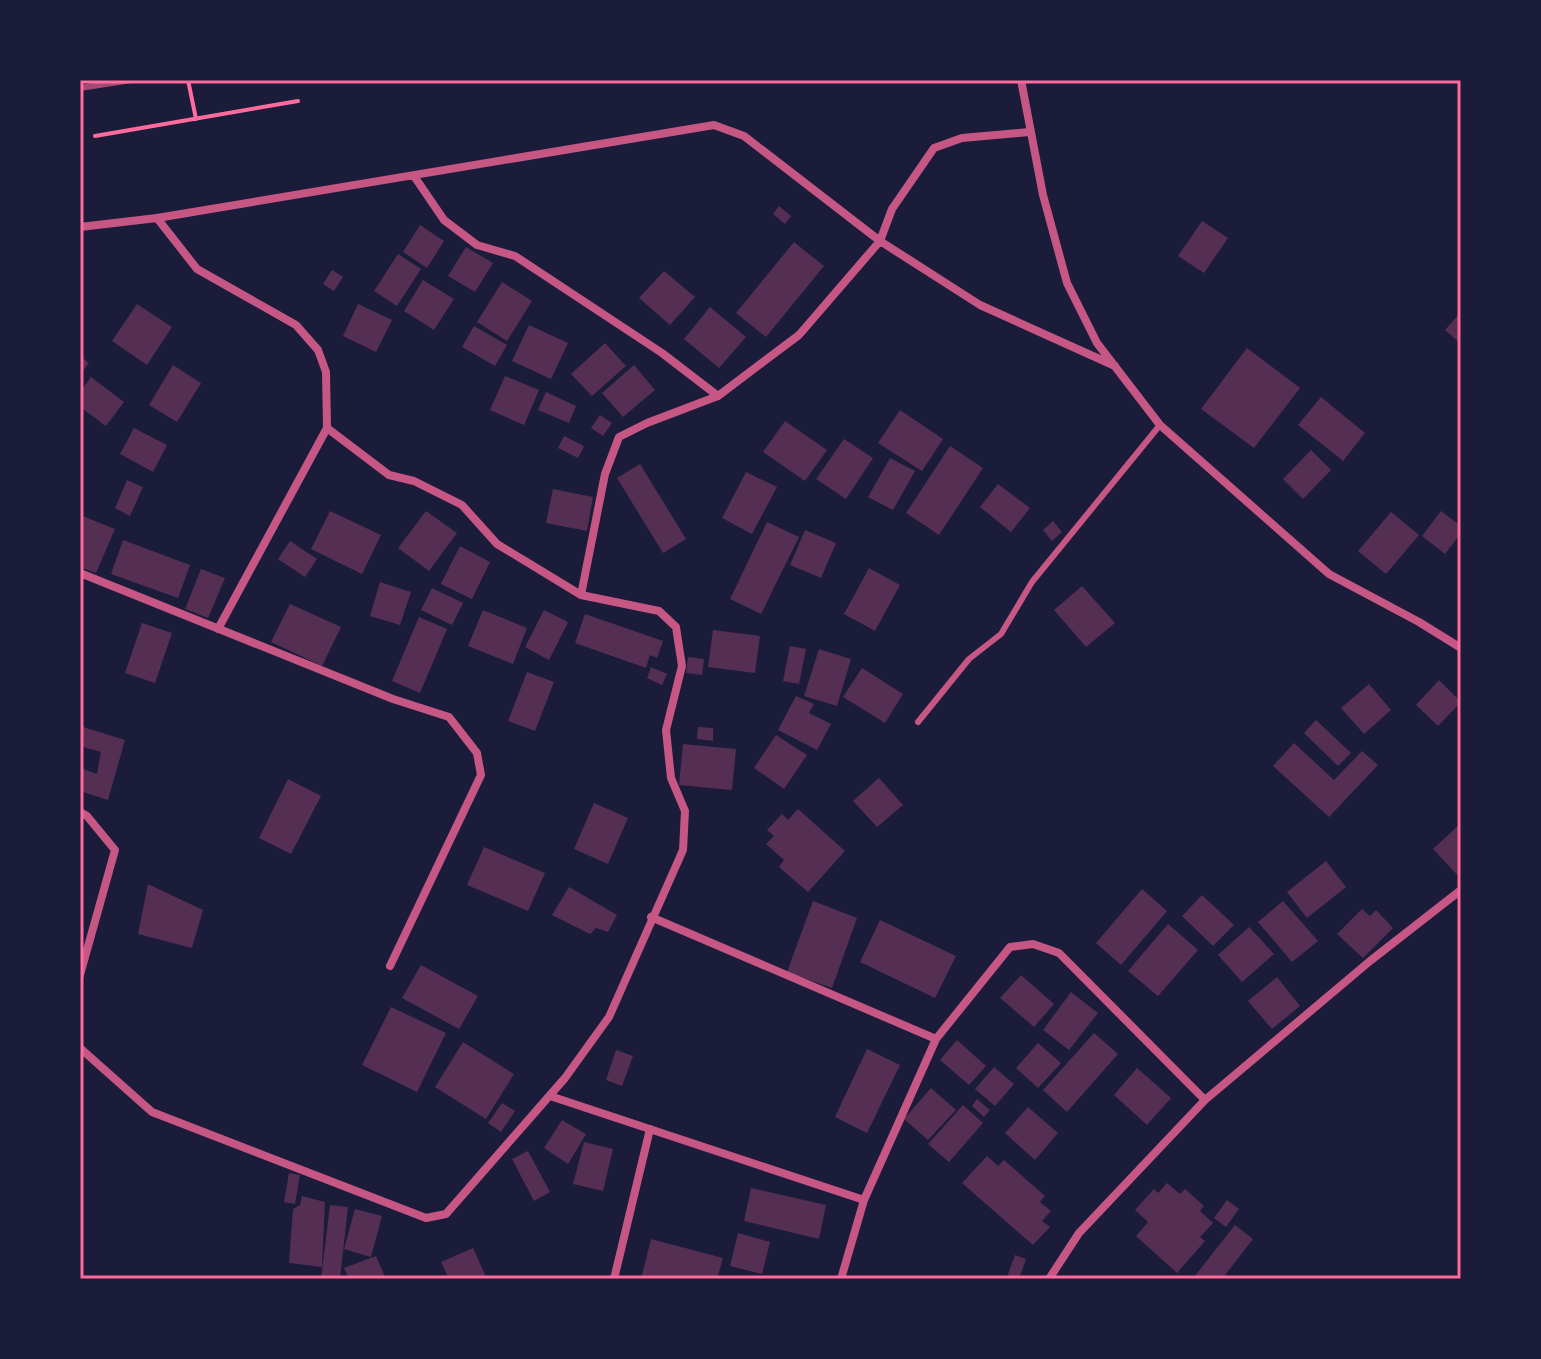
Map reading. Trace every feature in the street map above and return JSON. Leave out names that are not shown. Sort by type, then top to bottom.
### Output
[{"type":"street","points":[[1021,80],[1043,195],[1067,283],[1097,343],[1160,425],[1329,574],[1461,648]]},
{"type":"street","points":[[80,227],[157,218],[714,125],[744,136],[880,241],[980,305],[1115,366]]},
{"type":"street","points":[[581,595],[605,474],[619,437],[718,396],[799,335],[880,241],[892,209],[934,148],[962,138],[1029,132]]},
{"type":"street","points":[[414,176],[444,220],[477,245],[515,256],[662,353],[718,396]]},
{"type":"street","points":[[157,218],[197,269],[296,325],[318,350],[326,372],[327,428],[218,629]]},
{"type":"street","points":[[80,1048],[152,1112],[426,1218],[446,1214],[550,1096],[609,1017],[683,850],[685,811],[671,778],[666,730],[682,666],[676,627],[659,611],[581,595],[497,544],[462,505],[414,481],[389,475],[327,428]]},
{"type":"street","points":[[80,573],[393,699],[449,717],[477,753],[481,775],[390,966]]},
{"type":"street","points":[[80,812],[87,816],[115,850],[80,975]]},
{"type":"street","points":[[1049,1279],[1079,1233],[1205,1100],[1370,961],[1461,890]]},
{"type":"street","points":[[651,917],[936,1039]]},
{"type":"street","points":[[841,1279],[864,1200],[936,1039],[1010,947],[1033,944],[1059,953],[1205,1100]]},
{"type":"street","points":[[550,1096],[864,1200]]},
{"type":"street","points":[[614,1279],[650,1129]]},
{"type":"lane","points":[[918,722],[969,659],[1001,634],[1032,582],[1160,425]]},
{"type":"path","points":[[188,80],[196,119]]},
{"type":"path","points":[[95,136],[298,101]]},
{"type":"building","points":[[779,206],[791,216],[785,224],[773,214]]},
{"type":"building","points":[[1202,221],[1228,238],[1204,273],[1178,256]]},
{"type":"building","points":[[420,225],[444,241],[427,268],[403,252]]},
{"type":"building","points":[[794,242],[824,266],[766,337],[736,313]]},
{"type":"building","points":[[466,247],[493,263],[475,292],[448,276]]},
{"type":"building","points":[[398,254],[421,269],[397,306],[374,291]]},
{"type":"building","points":[[332,270],[343,277],[334,291],[323,284]]},
{"type":"building","points":[[664,271],[695,297],[670,325],[639,298]]},
{"type":"building","points":[[423,280],[454,299],[434,330],[404,311]]},
{"type":"building","points":[[502,282],[532,301],[507,341],[477,322]]},
{"type":"building","points":[[137,304],[172,327],[147,365],[112,341]]},
{"type":"building","points":[[358,304],[392,320],[376,352],[343,336]]},
{"type":"building","points":[[710,307],[746,337],[719,368],[684,339]]},
{"type":"building","points":[[1461,312],[1461,344],[1445,330]]},
{"type":"building","points":[[529,325],[568,343],[551,379],[512,361]]},
{"type":"building","points":[[474,326],[507,345],[495,366],[462,347]]},
{"type":"building","points":[[605,343],[626,366],[592,396],[571,374]]},
{"type":"building","points":[[1247,348],[1300,388],[1254,448],[1201,409]]},
{"type":"building","points":[[80,356],[89,363],[80,374]]},
{"type":"building","points":[[173,365],[201,383],[177,422],[149,405]]},
{"type":"building","points":[[634,365],[655,390],[623,417],[602,393]]},
{"type":"building","points":[[505,376],[539,390],[524,425],[490,410]]},
{"type":"building","points":[[91,377],[124,402],[106,426],[80,407],[80,392]]},
{"type":"building","points":[[546,392],[576,406],[569,423],[538,410]]},
{"type":"building","points":[[1321,397],[1365,433],[1343,461],[1298,425]]},
{"type":"building","points":[[900,410],[943,439],[922,471],[878,443]]},
{"type":"building","points":[[600,415],[612,423],[603,436],[591,428]]},
{"type":"building","points":[[785,421],[827,450],[805,481],[763,452]]},
{"type":"building","points":[[134,428],[167,445],[153,472],[120,454]]},
{"type":"building","points":[[564,436],[584,446],[578,458],[558,448]]},
{"type":"building","points":[[844,439],[873,458],[846,499],[816,479]]},
{"type":"building","points":[[950,446],[983,468],[939,535],[906,513]]},
{"type":"building","points":[[1311,450],[1331,470],[1303,499],[1283,479]]},
{"type":"building","points":[[890,458],[915,471],[893,510],[868,497]]},
{"type":"building","points":[[640,464],[686,539],[663,553],[617,478]]},
{"type":"building","points":[[746,472],[777,487],[752,534],[722,518]]},
{"type":"building","points":[[127,480],[143,487],[130,516],[115,508]]},
{"type":"building","points":[[998,484],[1030,508],[1011,532],[980,507]]},
{"type":"building","points":[[553,489],[593,497],[587,531],[546,523]]},
{"type":"building","points":[[330,511],[381,535],[362,574],[311,549]]},
{"type":"building","points":[[426,511],[457,533],[429,571],[398,548]]},
{"type":"building","points":[[1441,511],[1461,526],[1461,533],[1445,554],[1422,536]]},
{"type":"building","points":[[1391,512],[1419,535],[1386,574],[1358,551]]},
{"type":"building","points":[[80,515],[115,529],[96,573],[80,567]]},
{"type":"building","points":[[1053,521],[1062,532],[1052,541],[1043,530]]},
{"type":"building","points":[[767,522],[799,537],[761,614],[730,599]]},
{"type":"building","points":[[805,530],[836,543],[821,578],[790,565]]},
{"type":"building","points":[[123,540],[190,565],[178,598],[111,574]]},
{"type":"building","points":[[290,541],[317,559],[305,577],[278,559]]},
{"type":"building","points":[[460,546],[490,562],[472,599],[441,584]]},
{"type":"building","points":[[869,568],[900,585],[875,631],[844,614]]},
{"type":"building","points":[[201,569],[225,578],[208,618],[185,609]]},
{"type":"building","points":[[380,582],[411,592],[400,625],[370,616]]},
{"type":"building","points":[[1082,586],[1115,623],[1086,647],[1054,610]]},
{"type":"building","points":[[432,588],[463,603],[452,625],[421,610]]},
{"type":"building","points":[[290,604],[341,627],[322,666],[271,642]]},
{"type":"building","points":[[483,610],[527,628],[513,664],[468,646]]},
{"type":"building","points":[[544,610],[568,622],[549,660],[525,647]]},
{"type":"building","points":[[585,614],[663,641],[657,658],[650,655],[646,668],[575,643]]},
{"type":"building","points":[[419,617],[447,629],[420,693],[392,681]]},
{"type":"building","points":[[142,623],[172,633],[155,683],[125,673]]},
{"type":"building","points":[[713,630],[760,636],[755,673],[708,667]]},
{"type":"building","points":[[790,646],[806,649],[799,684],[783,681]]},
{"type":"building","points":[[819,649],[851,659],[837,706],[804,696]]},
{"type":"building","points":[[688,657],[704,659],[702,675],[686,673]]},
{"type":"building","points":[[651,667],[667,674],[662,685],[647,678]]},
{"type":"building","points":[[862,668],[903,694],[885,723],[843,697]]},
{"type":"building","points":[[527,672],[554,682],[535,731],[508,721]]},
{"type":"building","points":[[1439,680],[1461,702],[1438,726],[1416,705]]},
{"type":"building","points":[[1369,684],[1391,710],[1364,734],[1341,708]]},
{"type":"building","points":[[796,696],[814,704],[809,713],[831,724],[817,750],[778,730]]},
{"type":"building","points":[[1316,720],[1351,753],[1338,766],[1304,733]]},
{"type":"building","points":[[80,726],[125,740],[108,800],[80,791],[80,768],[97,774],[101,752],[80,746]]},
{"type":"building","points":[[698,727],[713,728],[713,741],[697,739]]},
{"type":"building","points":[[776,735],[807,755],[784,789],[754,768]]},
{"type":"building","points":[[1294,743],[1334,780],[1362,751],[1378,765],[1329,817],[1273,766]]},
{"type":"building","points":[[683,744],[736,749],[732,790],[679,785]]},
{"type":"building","points":[[879,778],[903,805],[877,827],[853,801]]},
{"type":"building","points":[[288,779],[321,796],[291,854],[259,838]]},
{"type":"building","points":[[594,803],[628,818],[608,864],[574,849]]},
{"type":"building","points":[[798,809],[845,851],[808,892],[779,867],[784,860],[766,844],[774,836],[767,830],[782,814],[788,820]]},
{"type":"building","points":[[1461,823],[1461,879],[1433,849]]},
{"type":"building","points":[[484,847],[545,873],[528,911],[467,885]]},
{"type":"building","points":[[1326,861],[1346,887],[1307,918],[1287,892]]},
{"type":"building","points":[[148,884],[203,910],[192,948],[138,934]]},
{"type":"building","points":[[569,887],[617,915],[608,932],[596,928],[590,934],[552,915]]},
{"type":"building","points":[[1142,889],[1167,911],[1121,965],[1096,943]]},
{"type":"building","points":[[1202,895],[1234,925],[1213,946],[1182,916]]},
{"type":"building","points":[[813,901],[857,918],[832,988],[787,972]]},
{"type":"building","points":[[1283,901],[1318,941],[1292,962],[1258,922]]},
{"type":"building","points":[[1362,909],[1370,916],[1376,910],[1393,928],[1363,958],[1337,934]]},
{"type":"building","points":[[880,920],[956,956],[935,998],[860,962]]},
{"type":"building","points":[[1168,924],[1198,950],[1158,996],[1128,971]]},
{"type":"building","points":[[1249,927],[1274,954],[1242,982],[1218,955]]},
{"type":"building","points":[[421,965],[478,996],[459,1029],[402,998]]},
{"type":"building","points":[[1021,975],[1054,1004],[1034,1027],[1000,998]]},
{"type":"building","points":[[1277,977],[1300,1006],[1272,1029],[1248,1001]]},
{"type":"building","points":[[1071,992],[1098,1013],[1069,1050],[1043,1030]]},
{"type":"building","points":[[391,1007],[446,1033],[417,1092],[362,1065]]},
{"type":"building","points":[[1094,1033],[1118,1054],[1067,1112],[1043,1090]]},
{"type":"building","points":[[957,1040],[986,1066],[969,1085],[940,1060]]},
{"type":"building","points":[[463,1042],[514,1074],[486,1119],[435,1087]]},
{"type":"building","points":[[1038,1043],[1061,1063],[1038,1088],[1016,1068]]},
{"type":"building","points":[[867,1049],[900,1065],[867,1133],[835,1117]]},
{"type":"building","points":[[616,1050],[633,1056],[622,1086],[606,1080]]},
{"type":"building","points":[[994,1067],[1014,1084],[995,1106],[975,1089]]},
{"type":"building","points":[[1137,1068],[1171,1098],[1147,1125],[1114,1095]]},
{"type":"building","points":[[931,1088],[956,1110],[928,1140],[904,1119]]},
{"type":"building","points":[[977,1099],[990,1110],[984,1117],[972,1106]]},
{"type":"building","points":[[502,1103],[515,1111],[501,1132],[488,1123]]},
{"type":"building","points":[[963,1105],[983,1123],[949,1162],[928,1144]]},
{"type":"building","points":[[1028,1107],[1058,1133],[1035,1160],[1005,1133]]},
{"type":"building","points":[[562,1120],[586,1134],[568,1164],[544,1148]]},
{"type":"building","points":[[584,1142],[613,1149],[603,1191],[573,1184]]},
{"type":"building","points":[[528,1151],[550,1192],[534,1201],[512,1159]]},
{"type":"building","points":[[987,1156],[998,1166],[1004,1160],[1045,1196],[1040,1202],[1051,1211],[1042,1221],[1050,1227],[1033,1245],[962,1183]]},
{"type":"building","points":[[289,1173],[300,1175],[295,1204],[284,1202]]},
{"type":"building","points":[[1167,1183],[1180,1194],[1185,1189],[1204,1206],[1200,1211],[1213,1223],[1200,1237],[1205,1241],[1177,1273],[1136,1236],[1148,1222],[1135,1210],[1154,1189],[1158,1193]]},
{"type":"building","points":[[751,1188],[826,1205],[819,1239],[744,1221]]},
{"type":"building","points":[[302,1196],[325,1202],[322,1267],[289,1263],[293,1209],[300,1205]]},
{"type":"building","points":[[1227,1200],[1239,1209],[1226,1227],[1214,1218]]},
{"type":"building","points":[[330,1205],[348,1207],[340,1279],[321,1279]]},
{"type":"building","points":[[355,1209],[382,1216],[371,1257],[344,1249]]},
{"type":"building","points":[[1235,1225],[1253,1239],[1222,1279],[1196,1279],[1194,1277]]},
{"type":"building","points":[[738,1233],[770,1242],[762,1274],[730,1266]]},
{"type":"building","points":[[651,1239],[723,1258],[717,1279],[641,1279]]},
{"type":"building","points":[[473,1248],[487,1279],[449,1279],[441,1262]]},
{"type":"building","points":[[1015,1255],[1026,1259],[1019,1279],[1007,1277]]},
{"type":"building","points":[[376,1256],[386,1279],[349,1279],[344,1268]]},
{"type":"railway","points":[[80,88],[131,80]]}]
